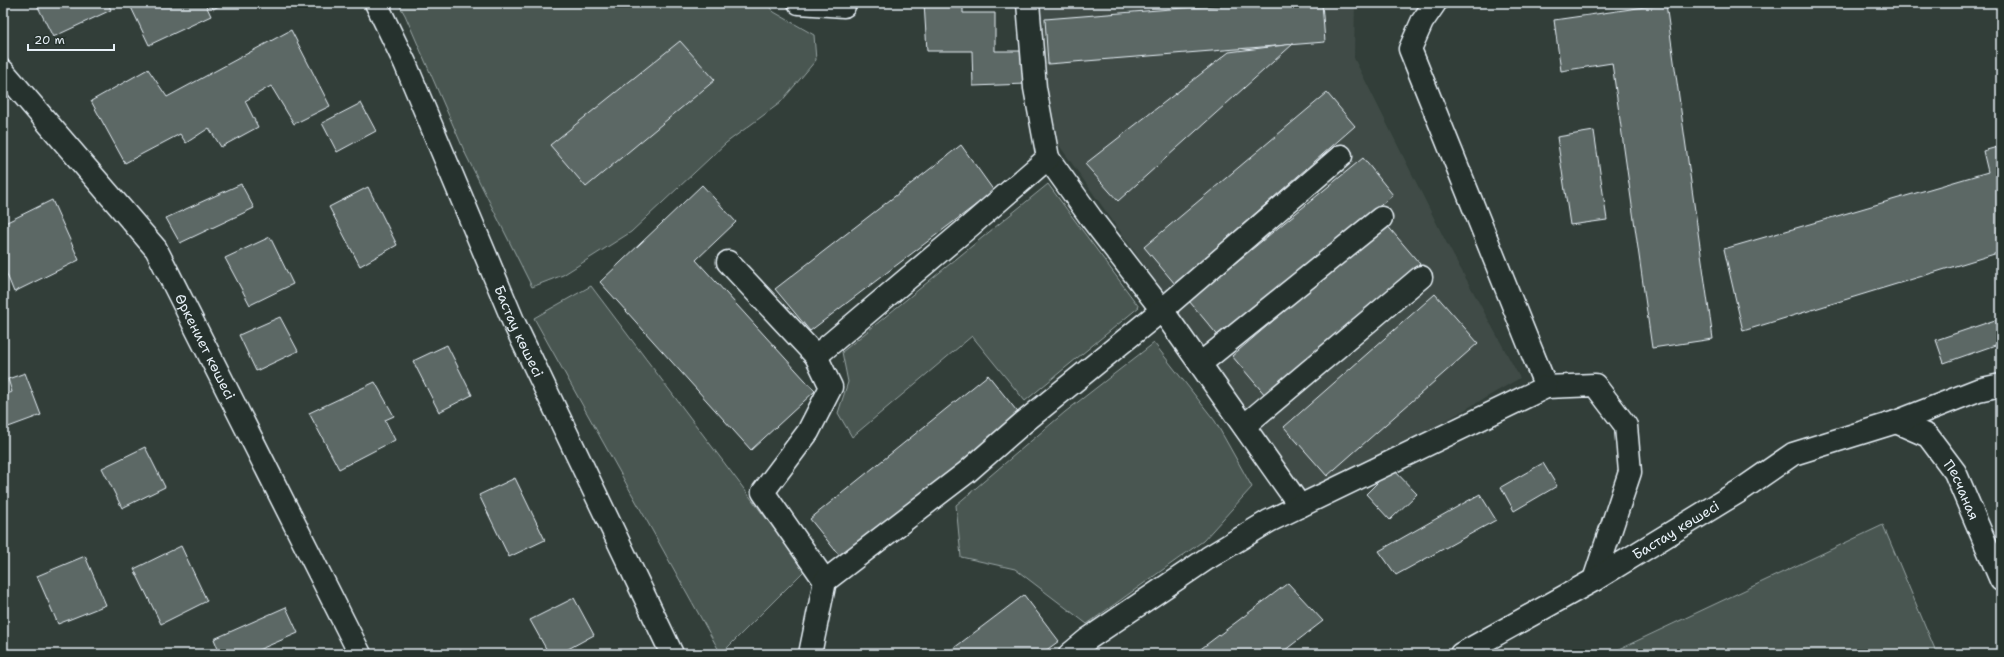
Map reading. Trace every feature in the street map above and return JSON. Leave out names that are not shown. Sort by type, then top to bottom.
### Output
[{"type":"street","name":"Бастау көшесі","points":[[376,3],[405,62],[514,323],[672,654]]},
{"type":"street","points":[[798,3],[844,6]]},
{"type":"street","points":[[1028,3],[1035,88],[1048,158],[1091,218],[1162,310],[1300,506]]},
{"type":"street","points":[[1435,3],[1422,22],[1410,49],[1546,387]]},
{"type":"street","name":"Өркениет көшесі","points":[[3,70],[156,249],[360,654]]},
{"type":"street","points":[[810,654],[825,581],[967,472],[1023,423],[1162,310],[1341,156]]},
{"type":"street","points":[[816,356],[1048,158]]},
{"type":"street","points":[[1200,364],[1381,218]]},
{"type":"street","points":[[728,262],[816,356],[831,387],[808,432],[763,492],[825,581]]},
{"type":"street","points":[[1244,426],[1421,277]]},
{"type":"street","points":[[1070,654],[1088,639],[1208,558],[1269,520],[1546,387],[1595,385],[1626,426],[1630,472],[1594,580]]},
{"type":"street","name":"Бастау көшесі","points":[[1461,654],[1594,580],[1738,492],[1793,454],[1896,422],[1978,390],[2001,385]]},
{"type":"street","name":"Песчаная","points":[[1896,422],[1928,436],[1955,472],[2001,580]]},
{"type":"shaded area","points":[[398,3],[765,3],[774,12],[814,35],[816,60],[780,103],[726,143],[631,232],[563,275],[532,287],[466,155],[405,15]]},
{"type":"shaded area","points":[[1039,3],[1355,3],[1354,58],[1445,240],[1520,378],[1309,499],[1049,131]]},
{"type":"shaded area","points":[[1048,184],[1139,307],[1025,401],[972,336],[852,437],[838,413],[848,382],[842,352]]},
{"type":"shaded area","points":[[591,286],[805,570],[721,654],[534,318]]},
{"type":"shaded area","points":[[1154,343],[1215,421],[1252,487],[1203,541],[1087,624],[1015,569],[961,557],[956,505],[1065,412]]},
{"type":"shaded area","points":[[1883,525],[1937,654],[1609,654]]},
{"type":"building","points":[[36,3],[108,3],[111,10],[53,37]]},
{"type":"building","points":[[129,3],[205,3],[211,16],[149,45]]},
{"type":"building","points":[[210,3],[225,3],[213,9]]},
{"type":"building","points":[[924,3],[963,3],[963,13],[995,13],[995,51],[1027,51],[1026,84],[973,86],[972,51],[927,51]]},
{"type":"building","points":[[1246,3],[1322,3],[1325,42],[1048,64],[1045,19]]},
{"type":"building","points":[[1666,4],[1713,339],[1652,348],[1612,63],[1561,71],[1554,20]]},
{"type":"building","points":[[291,30],[330,106],[294,124],[271,86],[245,101],[258,127],[221,147],[209,128],[186,143],[180,134],[125,163],[91,101],[148,69],[167,97]]},
{"type":"building","points":[[680,41],[715,80],[586,187],[550,145]]},
{"type":"building","points":[[1293,44],[1118,201],[1085,164],[1229,52]]},
{"type":"building","points":[[1327,93],[1355,126],[1175,284],[1144,247]]},
{"type":"building","points":[[361,103],[376,131],[337,152],[322,123]]},
{"type":"building","points":[[1594,131],[1607,220],[1570,225],[1557,137]]},
{"type":"building","points":[[961,145],[994,191],[810,331],[775,289]]},
{"type":"building","points":[[2001,146],[2001,252],[1743,331],[1724,249],[1988,172],[1983,151]]},
{"type":"building","points":[[1363,158],[1393,195],[1220,338],[1189,301]]},
{"type":"building","points":[[241,184],[254,208],[180,243],[166,218]]},
{"type":"building","points":[[702,185],[736,222],[696,260],[815,391],[751,450],[600,282]]},
{"type":"building","points":[[368,187],[397,245],[360,266],[329,207]]},
{"type":"building","points":[[52,200],[79,260],[14,292],[3,265],[3,224]]},
{"type":"building","points":[[1386,224],[1420,264],[1266,396],[1232,356]]},
{"type":"building","points":[[270,237],[293,284],[250,305],[225,258]]},
{"type":"building","points":[[1435,294],[1478,343],[1327,476],[1284,427]]},
{"type":"building","points":[[280,317],[298,351],[256,371],[239,335]]},
{"type":"building","points":[[2001,318],[2001,343],[1944,363],[1936,340]]},
{"type":"building","points":[[447,345],[472,395],[439,412],[413,361]]},
{"type":"building","points":[[25,373],[41,415],[3,429],[3,396],[12,392],[8,379]]},
{"type":"building","points":[[988,375],[1020,415],[843,560],[810,519]]},
{"type":"building","points":[[375,382],[394,416],[385,420],[395,440],[339,469],[309,413]]},
{"type":"building","points":[[145,447],[165,487],[122,508],[102,468]]},
{"type":"building","points":[[1543,463],[1557,486],[1514,511],[1501,487]]},
{"type":"building","points":[[1392,468],[1417,494],[1390,520],[1366,494]]},
{"type":"building","points":[[515,478],[545,540],[509,557],[479,495]]},
{"type":"building","points":[[1480,494],[1496,520],[1396,575],[1379,551]]},
{"type":"building","points":[[181,546],[207,601],[161,624],[134,569]]},
{"type":"building","points":[[85,556],[106,605],[58,624],[37,576]]},
{"type":"building","points":[[1288,583],[1323,621],[1280,654],[1194,654]]},
{"type":"building","points":[[1024,595],[1059,641],[1041,654],[946,654]]},
{"type":"building","points":[[574,598],[594,635],[559,654],[549,654],[530,620]]},
{"type":"building","points":[[286,607],[298,633],[249,654],[220,654],[214,639]]},
{"type":"building","points":[[3,641],[9,654],[3,654]]}]
